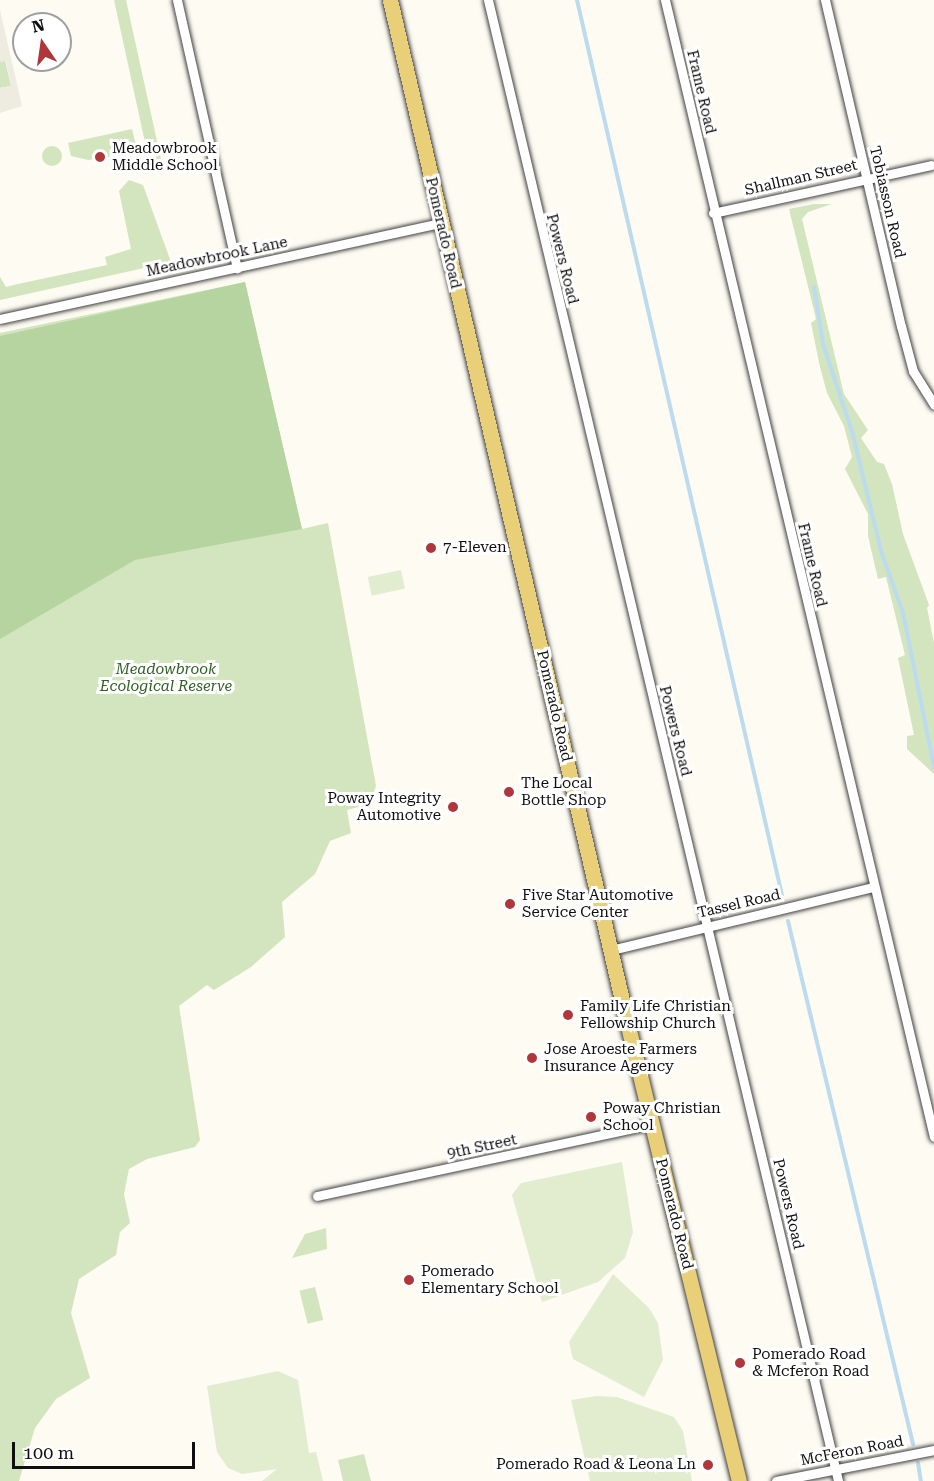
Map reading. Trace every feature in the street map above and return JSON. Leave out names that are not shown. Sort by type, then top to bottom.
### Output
[{"type":"main road","name":"Pomerado Road","points":[[390,0],[440,223],[652,1124],[739,1481]]},
{"type":"street","points":[[177,0],[237,268]]},
{"type":"street","name":"Powers Road","points":[[488,0],[838,1481]]},
{"type":"street","name":"Frame Road","points":[[665,0],[713,213],[934,1137]]},
{"type":"street","name":"Tobiasson Road","points":[[825,0],[865,179],[913,371],[934,405]]},
{"type":"street","name":"Shallman Street","points":[[713,213],[931,165]]},
{"type":"street","name":"Meadowbrook Lane","points":[[0,319],[440,223]]},
{"type":"street","name":"Tassel Road","points":[[611,950],[874,887]]},
{"type":"street","name":"9th Street","points":[[317,1196],[652,1124]]},
{"type":"street","name":"McFeron Road","points":[[776,1481],[934,1450]]},
{"type":"green space","points":[[114,0],[126,0],[164,173],[148,156]]},
{"type":"green space","points":[[0,58],[1,61],[5,60],[11,86],[0,88]]},
{"type":"green space","points":[[132,129],[138,153],[88,160],[71,156],[68,143]]},
{"type":"green space","points":[[52,146],[59,149],[62,156],[59,163],[52,166],[45,163],[42,156],[45,149]]},
{"type":"green space","points":[[129,180],[143,185],[171,262],[0,300],[0,277],[6,287],[107,265],[105,257],[131,249],[119,191]]},
{"type":"green space","points":[[814,204],[832,204],[808,212],[802,219],[844,394],[868,430],[861,438],[877,462],[884,464],[892,484],[903,534],[929,605],[927,608],[934,643],[934,774],[907,749],[907,736],[914,735],[898,658],[905,655],[886,577],[878,579],[868,536],[868,514],[845,469],[852,457],[844,426],[827,393],[820,367],[811,323],[816,319],[789,209]]},
{"type":"green space","name":"Meadowbrook Ecological Reserve","points":[[245,282],[302,529],[328,523],[376,786],[370,804],[347,810],[351,833],[330,841],[315,874],[282,902],[285,937],[251,967],[214,990],[207,985],[179,1006],[200,1140],[195,1147],[147,1159],[129,1169],[124,1194],[130,1223],[120,1232],[116,1255],[79,1279],[71,1313],[90,1378],[56,1399],[35,1428],[19,1481],[0,1481],[0,333]]},
{"type":"green space","points":[[245,282],[302,529],[135,560],[0,639],[0,336]]},
{"type":"green space","points":[[401,570],[405,589],[372,596],[368,577]]},
{"type":"green space","points":[[622,1162],[633,1232],[625,1258],[598,1282],[542,1302],[512,1195],[521,1183]]},
{"type":"green space","points":[[326,1228],[327,1249],[292,1258],[305,1234]]},
{"type":"green space","points":[[613,1274],[649,1308],[658,1323],[663,1360],[644,1397],[573,1359],[569,1342]]},
{"type":"green space","points":[[315,1287],[323,1320],[308,1324],[299,1291]]},
{"type":"green space","points":[[278,1371],[298,1380],[309,1453],[316,1452],[323,1481],[262,1481],[277,1469],[242,1474],[228,1468],[217,1452],[207,1386]]},
{"type":"green space","points":[[597,1396],[617,1397],[674,1417],[683,1431],[692,1481],[590,1481],[571,1400]]},
{"type":"green space","points":[[364,1454],[371,1481],[343,1481],[338,1460]]},
{"type":"shaded area","points":[[0,10],[12,62],[12,72],[14,72],[22,106],[0,113],[0,88],[11,86],[6,61],[0,62]]},
{"type":"waterway","points":[[577,0],[782,895]]},
{"type":"waterway","points":[[814,287],[823,344],[852,431],[881,551],[903,613],[934,767]]},
{"type":"waterway","points":[[788,921],[913,1444]]},
{"type":"waterway","points":[[918,1463],[921,1481]]},
{"type":"place","name":"Meadowbrook Middle School","points":[[100,157]]},
{"type":"place","name":"7-Eleven","points":[[431,548]]},
{"type":"place","name":"The Local Bottle Shop","points":[[509,792]]},
{"type":"place","name":"Poway Integrity Automotive","points":[[453,807]]},
{"type":"place","name":"Five Star Automotive Service Center","points":[[510,904]]},
{"type":"place","name":"Family Life Christian Fellowship Church","points":[[568,1015]]},
{"type":"place","name":"Jose Aroeste Farmers Insurance Agency","points":[[532,1058]]},
{"type":"place","name":"Poway Christian School","points":[[591,1117]]},
{"type":"place","name":"Pomerado Elementary School","points":[[409,1280]]},
{"type":"place","name":"Pomerado Road & Mcferon Road","points":[[740,1363]]},
{"type":"place","name":"Pomerado Road & Leona Ln","points":[[708,1465]]}]
